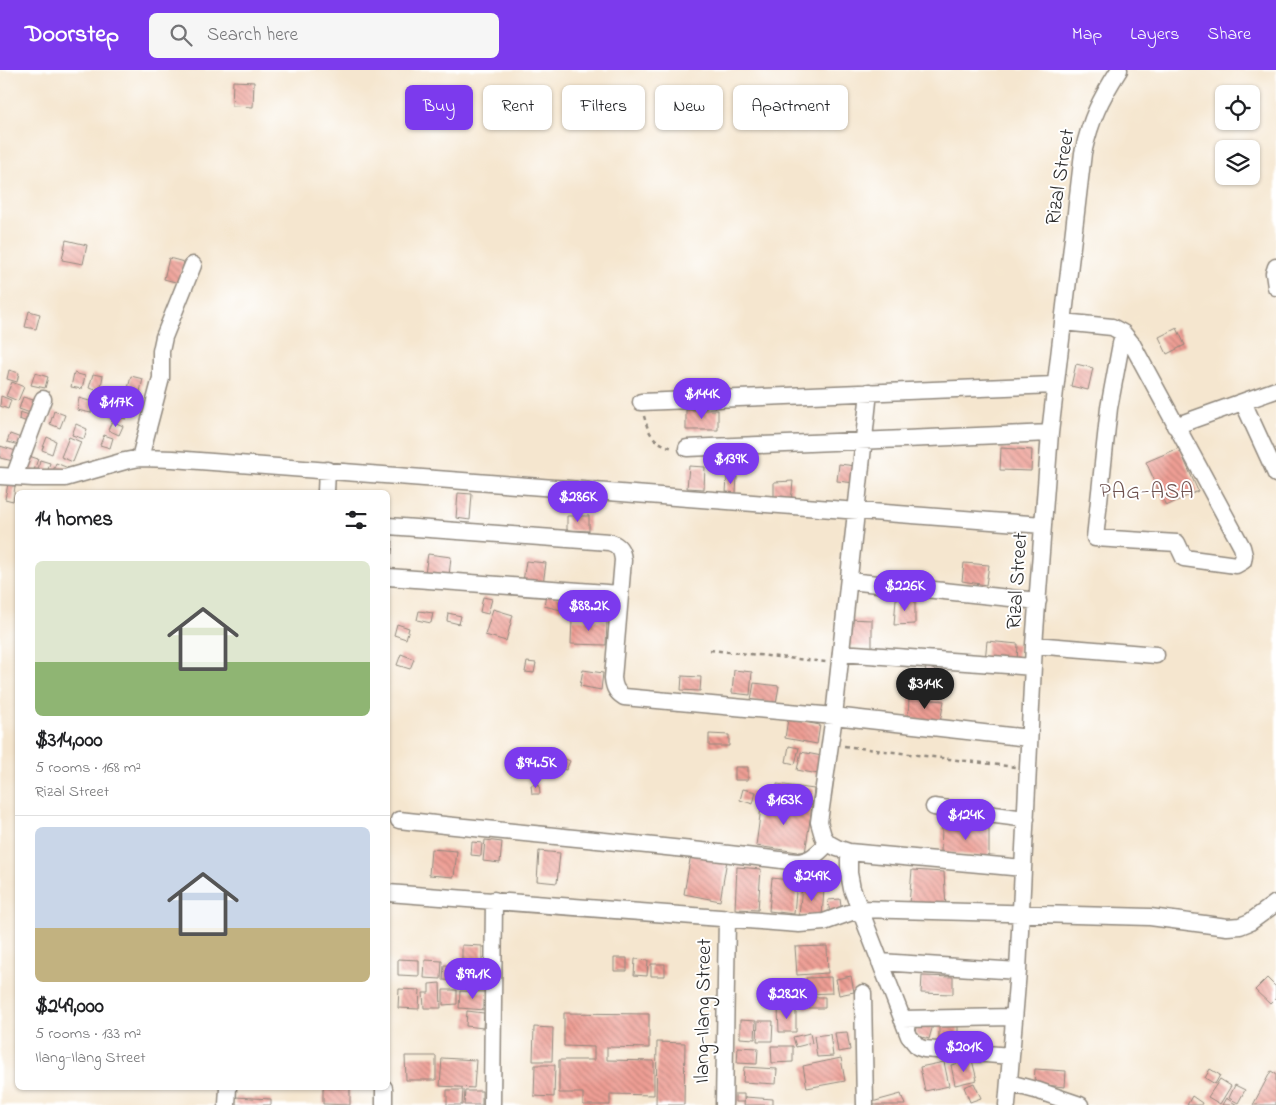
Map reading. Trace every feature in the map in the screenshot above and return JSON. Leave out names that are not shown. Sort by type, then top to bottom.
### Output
[{"type":"street","name":"Rizal Street","points":[[1007,1105],[1018,971],[1034,645],[1055,385],[1083,153],[1090,126],[1102,96],[1120,70]]},
{"type":"street","points":[[140,458],[161,378],[161,351],[164,337],[193,265]]},
{"type":"street","points":[[1276,267],[1274,273],[1276,287]]},
{"type":"street","points":[[1063,322],[1112,327],[1122,333],[1132,344],[1242,547],[1243,561],[1236,565],[1184,558],[1177,543],[1095,538],[1109,408],[1122,333]]},
{"type":"street","points":[[641,402],[1055,385]]},
{"type":"street","points":[[1175,426],[1276,390]]},
{"type":"street","points":[[869,392],[841,658],[820,809],[819,822],[823,836],[828,843],[836,848],[849,852],[1023,868]]},
{"type":"street","points":[[43,399],[7,476],[65,478],[140,458],[172,459],[1043,525]]},
{"type":"street","points":[[1243,402],[1276,474]]},
{"type":"street","points":[[687,448],[1050,433]]},
{"type":"street","points":[[326,490],[327,470]]},
{"type":"street","points":[[390,526],[616,544],[621,549],[624,560],[613,678],[618,694],[632,698],[834,716],[1030,738]]},
{"type":"street","points":[[390,577],[620,594]]},
{"type":"street","points":[[849,581],[1038,601]]},
{"type":"street","points":[[1034,645],[1156,655]]},
{"type":"street","points":[[841,658],[1033,667]]},
{"type":"street","points":[[934,807],[1026,819]]},
{"type":"street","points":[[399,820],[532,835],[689,848],[797,862],[812,858],[828,843]]},
{"type":"street","points":[[849,852],[849,873],[860,909],[902,1018],[914,1042],[924,1049],[1011,1056]]},
{"type":"street","points":[[390,894],[494,900],[799,924],[824,922],[843,917],[860,909],[1021,915],[1150,917],[1240,926],[1250,922],[1276,904]]},
{"type":"street","points":[[492,1105],[494,900]]},
{"type":"street","name":"Ilang-Ilang Street","points":[[724,1105],[727,918]]},
{"type":"street","points":[[880,962],[1018,971]]},
{"type":"street","points":[[863,993],[865,1105]]},
{"type":"street","points":[[902,1018],[1014,1017]]},
{"type":"street","points":[[1009,1083],[1080,1105]]},
{"type":"street","points":[[227,1105],[228,1090]]},
{"type":"street","points":[[384,1090],[384,1105]]},
{"type":"path","points":[[641,402],[647,428],[652,438],[660,444],[672,448],[687,448]]},
{"type":"path","points":[[710,650],[841,658]]},
{"type":"path","points":[[830,745],[1028,768]]},
{"type":"building","points":[[233,81],[254,82],[253,107],[232,106]]},
{"type":"building","points":[[66,240],[87,245],[83,264],[62,260]]},
{"type":"building","points":[[169,258],[184,262],[179,283],[164,279]]},
{"type":"building","points":[[29,311],[40,314],[36,329],[25,327]]},
{"type":"building","points":[[1177,328],[1185,345],[1167,354],[1159,337]]},
{"type":"building","points":[[1076,364],[1093,368],[1088,390],[1071,386]]},
{"type":"building","points":[[9,370],[19,373],[17,382],[7,379]]},
{"type":"building","points":[[35,373],[48,377],[45,388],[31,385]]},
{"type":"building","points":[[74,373],[85,376],[82,389],[71,387]]},
{"type":"building","points":[[93,374],[103,376],[100,391],[89,388]]},
{"type":"building","points":[[131,376],[143,379],[138,400],[126,397]]},
{"type":"building","points":[[12,382],[24,387],[18,401],[6,396]]},
{"type":"building","points":[[1,396],[11,400],[8,409],[0,406]]},
{"type":"building","points":[[23,397],[37,401],[33,414],[19,409]]},
{"type":"building","points":[[79,398],[93,402],[91,413],[77,410]]},
{"type":"building","points":[[114,405],[129,409],[126,419],[111,415]]},
{"type":"building","points":[[686,410],[718,410],[718,430],[686,430]]},
{"type":"building","points":[[54,411],[65,415],[60,428],[50,424]]},
{"type":"building","points":[[20,412],[32,416],[30,423],[19,419]]},
{"type":"building","points":[[112,421],[123,426],[119,435],[108,430]]},
{"type":"building","points":[[76,424],[87,429],[84,439],[72,435]]},
{"type":"building","points":[[10,434],[21,438],[19,445],[7,442]]},
{"type":"building","points":[[104,435],[113,438],[110,448],[100,445]]},
{"type":"building","points":[[47,437],[56,441],[52,454],[42,450]]},
{"type":"building","points":[[69,437],[81,442],[73,462],[61,457]]},
{"type":"building","points":[[0,446],[16,451],[13,461],[0,458]]},
{"type":"building","points":[[1001,448],[1032,450],[1031,471],[1000,470]]},
{"type":"building","points":[[1179,448],[1198,491],[1166,506],[1146,462]]},
{"type":"building","points":[[29,456],[38,459],[33,473],[24,470]]},
{"type":"building","points":[[40,460],[50,463],[47,473],[38,471]]},
{"type":"building","points":[[56,463],[68,468],[66,475],[53,471]]},
{"type":"building","points":[[839,464],[856,466],[855,483],[837,481]]},
{"type":"building","points":[[689,466],[705,467],[704,489],[687,488]]},
{"type":"building","points":[[727,477],[737,477],[736,493],[726,493]]},
{"type":"building","points":[[793,481],[791,503],[774,501],[774,482]]},
{"type":"building","points":[[8,484],[15,486],[13,501],[5,499]]},
{"type":"building","points":[[458,493],[472,494],[470,520],[456,518]]},
{"type":"building","points":[[567,516],[589,516],[589,531],[567,530]]},
{"type":"building","points":[[390,540],[393,541],[392,554],[390,554]]},
{"type":"building","points":[[428,554],[451,557],[449,576],[425,573]]},
{"type":"building","points":[[526,561],[546,563],[543,584],[523,582]]},
{"type":"building","points":[[964,563],[989,565],[986,585],[962,581]]},
{"type":"building","points":[[546,594],[563,598],[561,610],[544,606]]},
{"type":"building","points":[[483,597],[492,599],[488,614],[480,612]]},
{"type":"building","points":[[915,598],[915,624],[894,625],[896,599]]},
{"type":"building","points":[[493,609],[513,615],[506,641],[485,635]]},
{"type":"building","points":[[419,611],[433,613],[431,623],[417,620]]},
{"type":"building","points":[[448,613],[461,616],[459,624],[447,621]]},
{"type":"building","points":[[572,619],[607,621],[606,645],[571,644]]},
{"type":"building","points":[[848,619],[872,620],[872,647],[846,645]]},
{"type":"building","points":[[397,624],[409,628],[406,639],[394,635]]},
{"type":"building","points":[[987,641],[1018,644],[1017,663],[985,661]]},
{"type":"building","points":[[401,654],[414,659],[410,669],[397,665]]},
{"type":"building","points":[[527,662],[536,663],[534,673],[525,672]]},
{"type":"building","points":[[926,667],[941,672],[941,697],[922,696]]},
{"type":"building","points":[[583,670],[603,673],[601,690],[580,686]]},
{"type":"building","points":[[734,670],[752,672],[750,695],[732,693]]},
{"type":"building","points":[[682,676],[701,677],[700,691],[681,690]]},
{"type":"building","points":[[754,683],[779,686],[776,704],[751,700]]},
{"type":"building","points":[[909,698],[944,701],[940,722],[908,718]]},
{"type":"building","points":[[788,719],[820,725],[817,744],[785,738]]},
{"type":"building","points":[[709,734],[729,735],[729,746],[709,746]]},
{"type":"building","points":[[789,746],[799,748],[795,764],[786,762]]},
{"type":"building","points":[[801,752],[822,756],[818,774],[797,770]]},
{"type":"building","points":[[556,755],[570,761],[566,770],[552,765]]},
{"type":"building","points":[[735,767],[748,767],[748,780],[735,780]]},
{"type":"building","points":[[539,784],[540,794],[532,794],[531,785]]},
{"type":"building","points":[[777,784],[814,789],[812,805],[775,800]]},
{"type":"building","points":[[743,789],[756,792],[753,804],[740,800]]},
{"type":"building","points":[[762,800],[812,807],[805,853],[756,846]]},
{"type":"building","points":[[942,827],[989,828],[989,857],[941,852]]},
{"type":"building","points":[[485,840],[502,842],[500,863],[483,861]]},
{"type":"building","points":[[472,842],[482,843],[481,856],[471,855]]},
{"type":"building","points":[[431,849],[457,851],[454,877],[429,875]]},
{"type":"building","points":[[539,851],[560,853],[557,883],[537,881]]},
{"type":"building","points":[[691,854],[727,860],[720,901],[684,894]]},
{"type":"building","points":[[737,867],[761,869],[758,910],[735,909]]},
{"type":"building","points":[[912,870],[944,872],[946,908],[909,904]]},
{"type":"building","points":[[772,878],[797,881],[794,914],[769,911]]},
{"type":"building","points":[[802,887],[824,889],[822,917],[799,915]]},
{"type":"building","points":[[840,899],[842,914],[830,915],[828,900]]},
{"type":"building","points":[[462,945],[482,946],[482,964],[462,964]]},
{"type":"building","points":[[827,946],[828,973],[797,975],[795,947]]},
{"type":"building","points":[[614,958],[627,958],[627,971],[614,971]]},
{"type":"building","points":[[398,959],[419,960],[419,976],[398,975]]},
{"type":"building","points":[[635,959],[648,960],[647,976],[634,975]]},
{"type":"building","points":[[425,960],[442,961],[441,979],[424,978]]},
{"type":"building","points":[[651,964],[665,964],[665,976],[651,976]]},
{"type":"building","points":[[444,965],[460,966],[459,981],[443,980]]},
{"type":"building","points":[[851,976],[854,992],[839,995],[836,979]]},
{"type":"building","points":[[922,976],[953,977],[953,994],[921,993]]},
{"type":"building","points":[[831,977],[832,993],[807,994],[806,978]]},
{"type":"building","points":[[1267,978],[1276,987],[1276,998],[1270,1004],[1255,990]]},
{"type":"building","points":[[440,983],[441,1008],[424,1008],[423,993],[429,993],[429,984]]},
{"type":"building","points":[[399,989],[420,990],[419,1009],[398,1008]]},
{"type":"building","points":[[443,990],[457,990],[457,1004],[443,1005]]},
{"type":"building","points":[[460,991],[486,992],[485,1010],[459,1008]]},
{"type":"building","points":[[805,997],[825,997],[825,1008],[805,1008]]},
{"type":"building","points":[[778,1008],[796,1008],[796,1032],[779,1032]]},
{"type":"building","points":[[467,1011],[484,1013],[483,1028],[466,1026]]},
{"type":"building","points":[[564,1013],[649,1014],[649,1048],[607,1047],[607,1060],[654,1061],[654,1095],[610,1094],[610,1105],[583,1105],[583,1093],[559,1093],[559,1060],[594,1060],[594,1047],[564,1046]]},
{"type":"building","points":[[740,1020],[756,1021],[755,1039],[740,1038]]},
{"type":"building","points":[[758,1021],[773,1021],[772,1041],[757,1041]]},
{"type":"building","points":[[919,1021],[933,1025],[929,1039],[915,1035]]},
{"type":"building","points":[[958,1023],[958,1043],[939,1044],[939,1024]]},
{"type":"building","points":[[534,1027],[553,1028],[552,1061],[533,1061]]},
{"type":"building","points":[[847,1032],[850,1050],[838,1052],[835,1033]]},
{"type":"building","points":[[810,1033],[812,1043],[796,1047],[793,1037]]},
{"type":"building","points":[[830,1034],[833,1056],[817,1057],[814,1036]]},
{"type":"building","points":[[657,1042],[685,1043],[684,1105],[656,1105]]},
{"type":"building","points":[[771,1046],[793,1046],[793,1062],[772,1063]]},
{"type":"building","points":[[738,1047],[758,1048],[757,1064],[737,1063]]},
{"type":"building","points":[[405,1056],[436,1056],[436,1080],[406,1080]]},
{"type":"building","points":[[442,1058],[476,1060],[474,1088],[440,1086]]},
{"type":"building","points":[[841,1058],[845,1081],[807,1088],[803,1066]]},
{"type":"building","points":[[972,1060],[977,1080],[955,1085],[951,1065]]},
{"type":"building","points":[[944,1062],[949,1086],[925,1091],[920,1067]]},
{"type":"building","points":[[535,1065],[555,1065],[554,1097],[534,1096]]},
{"type":"building","points":[[744,1067],[777,1069],[776,1084],[743,1082]]},
{"type":"building","points":[[1035,1069],[1066,1071],[1065,1087],[1034,1084]]},
{"type":"building","points":[[1210,1069],[1220,1075],[1215,1084],[1205,1078]]},
{"type":"building","points":[[1271,1071],[1276,1074],[1276,1105],[1253,1105]]},
{"type":"building","points":[[1220,1079],[1231,1086],[1220,1104],[1208,1097]]},
{"type":"building","points":[[974,1083],[981,1098],[970,1102],[964,1087]]},
{"type":"building","points":[[1235,1085],[1245,1090],[1238,1103],[1229,1098]]},
{"type":"building","points":[[323,1090],[350,1090],[350,1105],[323,1104]]},
{"type":"building","points":[[447,1090],[463,1090],[462,1105],[447,1105]]},
{"type":"building","points":[[465,1091],[482,1091],[482,1105],[464,1105]]},
{"type":"building","points":[[735,1094],[744,1094],[744,1102],[735,1102]]},
{"type":"building","points":[[901,1094],[905,1105],[872,1105],[872,1102]]},
{"type":"building","points":[[1192,1096],[1202,1103],[1201,1105],[1187,1105]]},
{"type":"building","points":[[235,1097],[271,1099],[271,1105],[235,1105]]},
{"type":"building","points":[[745,1097],[773,1099],[773,1105],[744,1105]]},
{"type":"building","points":[[1226,1098],[1237,1105],[1222,1105]]},
{"type":"district","name":"PAG-ASA","points":[[1147,493]]}]
